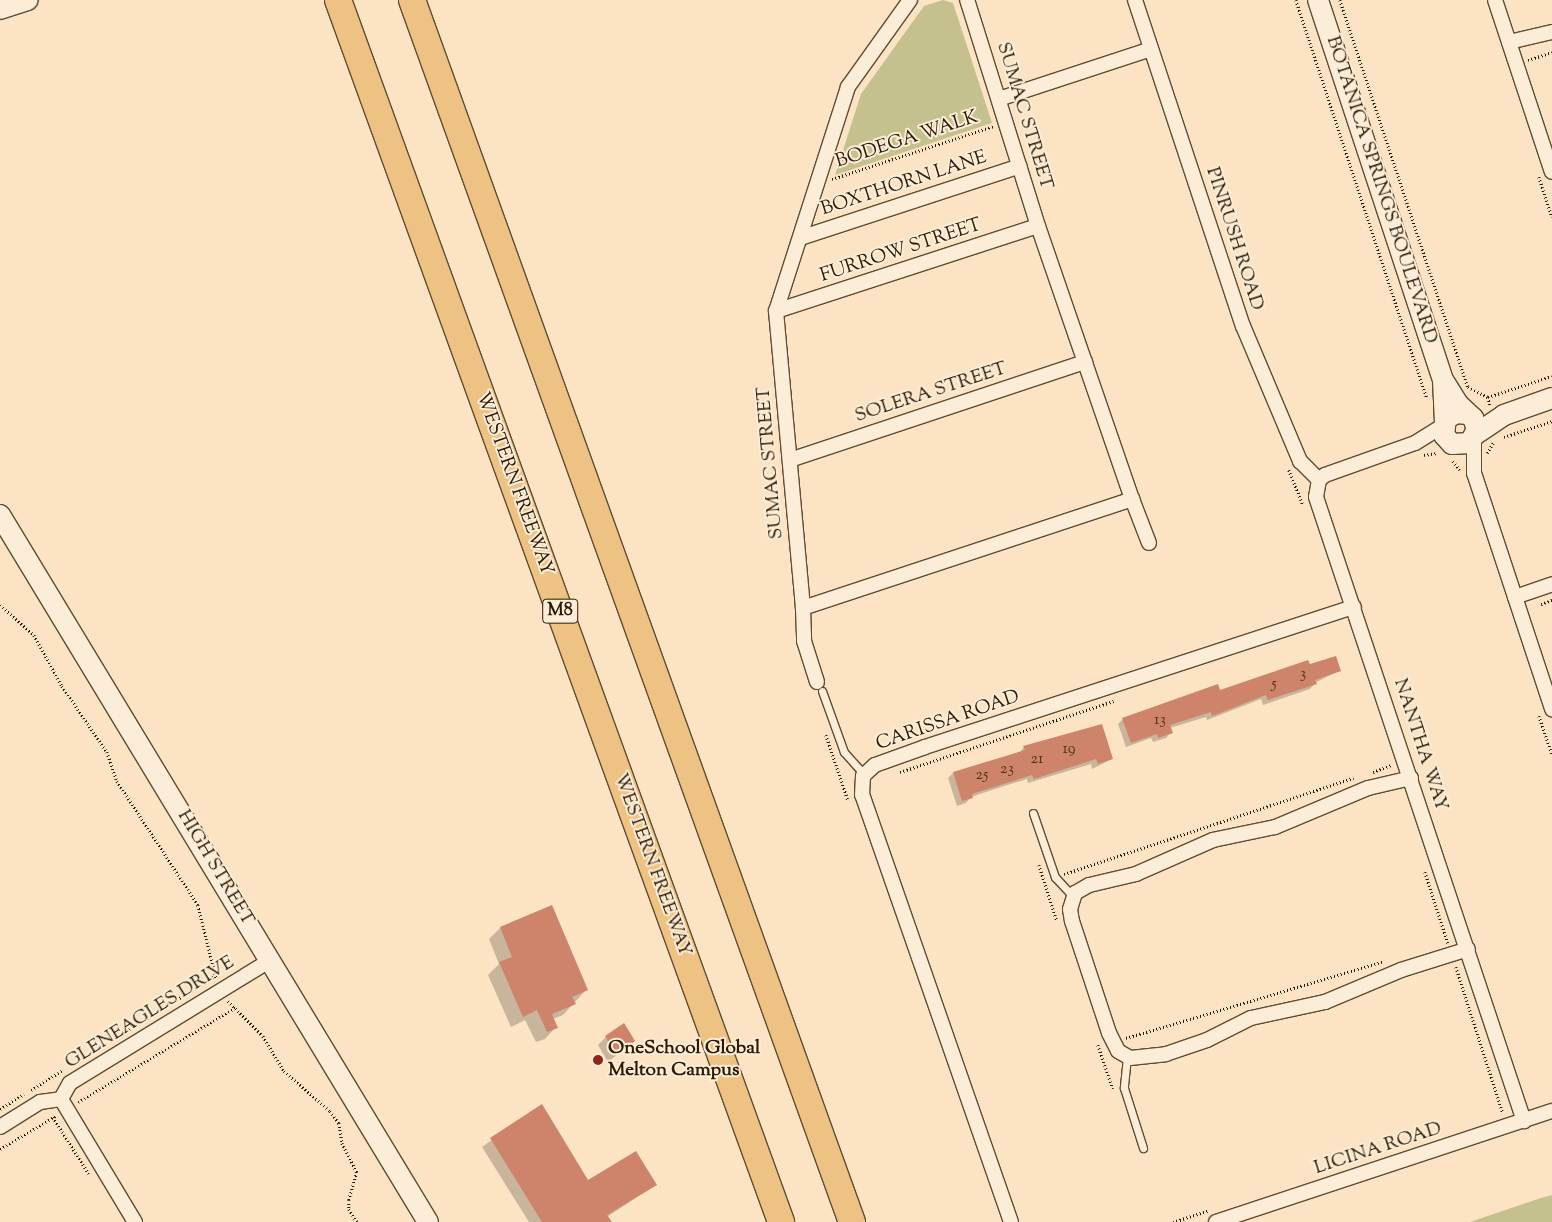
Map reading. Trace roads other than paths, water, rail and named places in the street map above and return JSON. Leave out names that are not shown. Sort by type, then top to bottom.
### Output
[{"type":"highway","name":"WESTERN FREEWAY","points":[[338,0],[781,1222]]},
{"type":"highway","points":[[412,0],[852,1222]]},
{"type":"main road","points":[[0,9],[28,0]]},
{"type":"main road","name":"BOTANICA SPRINGS BOULEVARD","points":[[1318,0],[1444,380],[1472,426]]},
{"type":"main road","name":"BOTANICA SPRINGS BOULEVARD","points":[[1444,380],[1444,423]]},
{"type":"main road","points":[[1472,426],[1456,412],[1444,423],[1444,435],[1453,444],[1464,446],[1472,426],[1552,398]]},
{"type":"main road","name":"HIGH STREET","points":[[0,516],[428,1222]]},
{"type":"street","name":"SUMAC STREET","points":[[819,687],[804,641],[803,608],[776,311],[848,87],[910,0]]},
{"type":"street","name":"SUMAC STREET","points":[[967,0],[1038,226],[1132,499],[1149,543]]},
{"type":"street","name":"PINRUSH ROAD","points":[[1135,0],[1260,370],[1300,461],[1319,480]]},
{"type":"street","points":[[1495,0],[1552,172]]},
{"type":"street","points":[[1509,42],[1552,32]]},
{"type":"street","points":[[999,99],[1151,49]]},
{"type":"street","name":"BOXTHORN LANE","points":[[800,238],[1020,166]]},
{"type":"street","name":"FURROW STREET","points":[[776,311],[1038,226]]},
{"type":"street","name":"SOLERA STREET","points":[[790,460],[1085,362]]},
{"type":"street","points":[[1319,480],[1335,470],[1415,444],[1444,423]]},
{"type":"street","points":[[1472,426],[1474,473],[1552,708]]},
{"type":"street","points":[[1415,444],[1453,444],[1474,473]]},
{"type":"street","name":"NANTHA WAY","points":[[1319,480],[1316,499],[1354,607],[1524,1121]]},
{"type":"street","points":[[803,608],[1132,499]]},
{"type":"street","points":[[1515,597],[1552,584]]},
{"type":"street","name":"CARISSA ROAD","points":[[1011,1222],[862,795],[864,774],[875,765],[925,747],[1354,607]]},
{"type":"street","points":[[1411,778],[1359,792],[1282,825],[1195,846],[1136,874],[1081,888],[1073,896],[1070,909],[1072,921],[1109,1033],[1118,1051],[1127,1057],[1139,1058],[1188,1048],[1252,1018],[1339,997],[1450,948],[1468,949]]},
{"type":"street","name":"GLENEAGLES DRIVE","points":[[0,1127],[40,1102],[64,1104],[70,1083],[270,960]]},
{"type":"street","points":[[64,1104],[135,1222]]},
{"type":"street","name":"LICINA ROAD","points":[[1216,1222],[1552,1111]]},
{"type":"lane","points":[[819,687],[840,746],[864,774]]},
{"type":"lane","points":[[1033,813],[1055,877],[1073,896]]},
{"type":"lane","points":[[1127,1057],[1124,1088],[1143,1148]]},
{"type":"place","name":"OneSchool Global Melton Campus","points":[[598,1060]]}]
